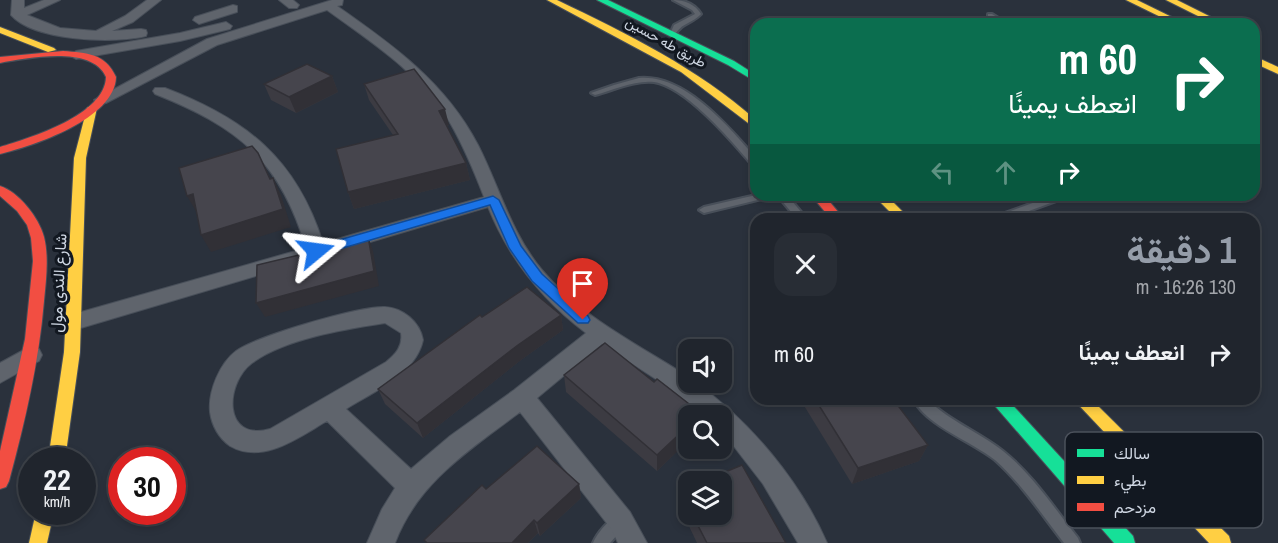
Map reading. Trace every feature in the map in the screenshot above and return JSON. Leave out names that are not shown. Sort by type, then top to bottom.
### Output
[{"type":"street","points":[[17,8],[53,0]]},
{"type":"street","points":[[97,34],[129,19],[155,0]]},
{"type":"street","name":"طريق طه حسين","points":[[551,0],[693,75],[729,100],[750,120]]},
{"type":"street","points":[[588,19],[598,20],[606,16],[590,0]]},
{"type":"street","name":"طريق طه حسين","points":[[601,0],[731,63],[750,75]]},
{"type":"street","points":[[1130,0],[1169,18]]},
{"type":"street","points":[[1170,0],[1208,18]]},
{"type":"street","points":[[0,151],[52,132],[96,104],[231,34],[328,2]]},
{"type":"street","points":[[0,60],[37,54],[71,54],[180,37],[289,3],[328,2],[399,56],[426,80],[449,109],[469,143],[515,248],[537,277],[566,306],[600,333],[705,405]]},
{"type":"street","points":[[17,8],[51,29],[97,34],[145,33],[181,26],[233,9]]},
{"type":"street","points":[[129,19],[137,23],[145,33]]},
{"type":"street","points":[[0,30],[71,54]]},
{"type":"street","points":[[180,37],[188,43],[207,45]]},
{"type":"street","name":"شارع الندى مول","points":[[58,447],[72,352],[79,167],[83,140],[96,104],[108,90],[111,74],[100,62],[71,54]]},
{"type":"street","points":[[1260,62],[1278,71]]},
{"type":"street","points":[[160,91],[220,117],[253,140],[268,154],[281,170],[302,206],[316,251]]},
{"type":"street","name":"شارع الندى مول","points":[[0,190],[22,209],[38,237],[37,314],[31,355],[5,442],[0,481]]},
{"type":"street","points":[[74,322],[493,200]]},
{"type":"street","points":[[822,201],[833,213]]},
{"type":"street","points":[[885,201],[898,213]]},
{"type":"street","points":[[385,315],[400,319],[410,327],[413,339],[409,352],[398,364],[329,408],[273,439],[257,442],[242,440],[230,434],[224,425],[222,391],[232,368],[249,354],[270,344],[368,317],[385,315]]},
{"type":"street","points":[[381,543],[389,520],[410,485],[431,465],[522,397],[600,333]]},
{"type":"street","points":[[0,374],[31,355]]},
{"type":"street","points":[[522,397],[621,520],[633,543]]},
{"type":"street","points":[[1002,405],[1065,475]]},
{"type":"street","points":[[1087,405],[1113,432]]},
{"type":"street","points":[[329,408],[410,485]]},
{"type":"street","points":[[732,426],[763,460],[813,543]]},
{"type":"street","points":[[38,543],[42,525]]},
{"type":"street","points":[[1113,528],[1126,543]]},
{"type":"street","points":[[1207,528],[1222,543]]},
{"type":"lane","points":[[673,34],[678,24],[697,17],[698,14],[695,9],[676,0]]},
{"type":"lane","points":[[990,15],[995,18]]},
{"type":"lane","points":[[595,93],[645,80],[668,83],[719,124],[750,158]]},
{"type":"lane","points":[[704,210],[750,199]]},
{"type":"lane","points":[[787,201],[797,213]]},
{"type":"lane","points":[[1014,213],[1047,201]]},
{"type":"lane","points":[[926,405],[939,417],[987,447],[1010,466],[1073,543]]},
{"type":"lane","points":[[600,543],[621,520]]},
{"type":"building","points":[[307,64],[332,76],[289,97],[264,84]]},
{"type":"building","points":[[414,69],[445,109],[439,111],[466,163],[348,192],[336,149],[398,134],[364,84]]},
{"type":"building","points":[[252,146],[258,153],[270,179],[273,178],[283,209],[201,235],[193,194],[187,196],[179,168]]},
{"type":"building","points":[[368,236],[374,271],[256,303],[257,265]]},
{"type":"building","points":[[527,287],[561,315],[518,345],[417,423],[378,389],[480,315],[482,317]]},
{"type":"building","points":[[605,343],[654,382],[657,379],[690,405],[678,405],[678,435],[657,455],[564,375]]},
{"type":"building","points":[[819,405],[898,405],[928,445],[858,468]]},
{"type":"building","points":[[537,446],[579,484],[537,523],[534,520],[512,543],[427,543],[424,540],[482,485],[486,489]]},
{"type":"building","points":[[742,465],[786,543],[707,543],[698,525],[732,525],[732,471],[728,471]]},
{"type":"traffic: fast","points":[[601,0],[731,63],[750,75]]},
{"type":"traffic: fast","points":[[1002,405],[1065,475]]},
{"type":"traffic: fast","points":[[1113,528],[1126,543]]},
{"type":"traffic: slow","points":[[551,0],[632,40],[684,70],[733,105],[750,121]]},
{"type":"traffic: slow","points":[[1130,0],[1169,18]]},
{"type":"traffic: slow","points":[[1170,0],[1208,18]]},
{"type":"traffic: slow","points":[[0,30],[51,50]]},
{"type":"traffic: slow","points":[[1260,62],[1278,71]]},
{"type":"traffic: slow","points":[[58,447],[72,352],[80,158],[92,108]]},
{"type":"traffic: slow","points":[[885,201],[898,213]]},
{"type":"traffic: slow","points":[[1087,405],[1113,432]]},
{"type":"traffic: slow","points":[[38,543],[42,525]]},
{"type":"traffic: slow","points":[[1207,528],[1222,543]]},
{"type":"traffic: jam","points":[[0,60],[44,54],[80,55],[95,59],[106,66],[111,77],[109,88],[102,98],[75,121],[44,136],[0,151]]},
{"type":"traffic: jam","points":[[0,190],[30,219],[38,238],[40,261],[36,315],[29,363],[0,481]]},
{"type":"traffic: jam","points":[[822,201],[833,213]]},
{"type":"route","points":[[316,251],[493,200],[515,248],[537,277],[583,320]]}]
